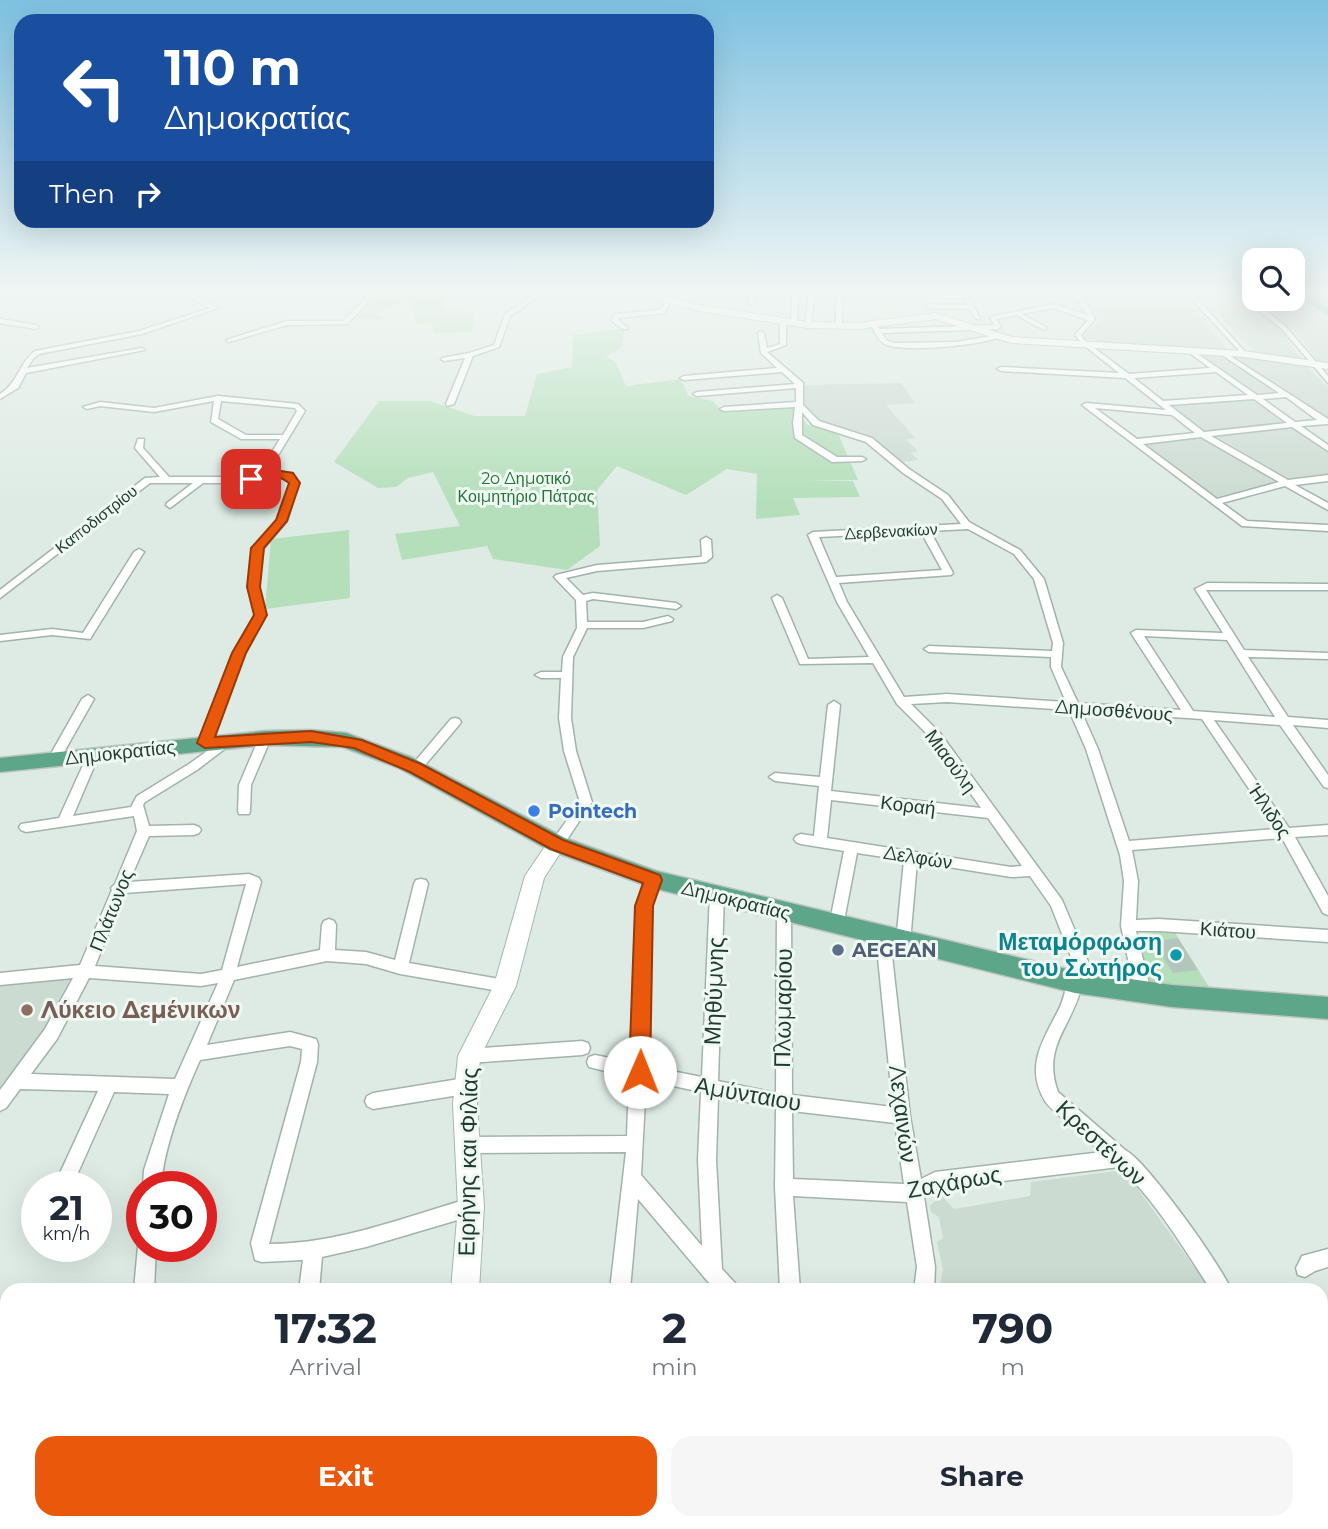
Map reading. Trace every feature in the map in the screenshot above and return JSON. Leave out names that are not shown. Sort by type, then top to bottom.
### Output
[{"type":"main road","points":[[1302,362],[1328,366]]},
{"type":"main road","name":"Δημοκρατίας","points":[[0,765],[265,738],[311,737],[346,740],[416,768],[557,844],[653,880],[1082,984],[1328,1008]]},
{"type":"main road","name":"Ειρήνης και Φιλίας","points":[[466,1283],[471,1208],[465,1086],[469,1056],[505,986],[536,876],[545,858],[557,844]]},
{"type":"street","points":[[0,397],[16,388],[27,362]]},
{"type":"street","points":[[24,371],[73,362]]},
{"type":"street","points":[[450,404],[467,362]]},
{"type":"street","points":[[776,362],[800,386],[800,405],[796,411],[798,436],[835,460],[862,459]]},
{"type":"street","points":[[1111,362],[1203,435],[1328,507]]},
{"type":"street","points":[[1206,362],[1328,449]]},
{"type":"street","points":[[1237,362],[1327,421]]},
{"type":"street","points":[[1314,364],[1328,381]]},
{"type":"street","points":[[1001,369],[1129,376],[1217,370]]},
{"type":"street","points":[[684,378],[730,370],[785,370]]},
{"type":"street","points":[[730,370],[752,408]]},
{"type":"street","points":[[697,394],[800,386]]},
{"type":"street","points":[[1162,403],[1252,395],[1288,395]]},
{"type":"street","points":[[87,407],[100,404],[154,410],[218,398],[298,406],[301,411],[264,471],[271,475]]},
{"type":"street","points":[[218,398],[214,420],[244,438],[286,437]]},
{"type":"street","points":[[1175,413],[1087,404],[1247,525],[1328,528]]},
{"type":"street","points":[[724,409],[800,405]]},
{"type":"street","points":[[800,405],[816,422],[869,440],[906,471],[945,497],[970,526],[1019,553],[1039,579],[1057,637],[1056,667],[1096,758],[1124,846],[1131,881],[1128,926],[1143,992]]},
{"type":"street","points":[[1135,442],[1327,421]]},
{"type":"street","points":[[141,441],[139,448],[166,479]]},
{"type":"street","name":"Καποδιστρίου","points":[[0,595],[145,481],[289,475],[294,483],[282,521],[258,548],[253,587],[261,615],[239,653],[216,742]]},
{"type":"street","points":[[1214,502],[1287,483],[1328,478]]},
{"type":"street","points":[[170,505],[201,480]]},
{"type":"street","name":"Δερβενακίων","points":[[813,535],[970,526]]},
{"type":"street","points":[[832,580],[948,573],[924,529]]},
{"type":"street","name":"Μιαούλη","points":[[813,535],[832,580],[901,701],[936,736],[1057,904],[1082,984]]},
{"type":"street","points":[[557,844],[586,802],[570,751],[565,718],[568,657],[582,625],[581,598],[559,577],[597,568],[703,560],[707,557],[706,540]]},
{"type":"street","points":[[0,638],[52,632],[86,637],[139,552]]},
{"type":"street","points":[[1328,587],[1200,587],[1284,722],[1328,784]]},
{"type":"street","points":[[581,598],[612,597],[677,606]]},
{"type":"street","points":[[777,598],[804,662],[876,660]]},
{"type":"street","points":[[582,625],[643,625],[668,619]]},
{"type":"street","points":[[1190,715],[1136,633],[1231,637]]},
{"type":"street","points":[[929,649],[1057,654]]},
{"type":"street","points":[[1241,653],[1328,656]]},
{"type":"street","points":[[541,675],[567,675]]},
{"type":"street","name":"Δημοσθένους","points":[[901,701],[947,698],[1328,724]]},
{"type":"street","points":[[54,759],[88,699]]},
{"type":"street","points":[[820,842],[834,705]]},
{"type":"street","name":"Ήλιδος","points":[[1206,717],[1285,832],[1328,909]]},
{"type":"street","points":[[416,768],[454,722]]},
{"type":"street","points":[[244,811],[245,785],[265,738]]},
{"type":"street","points":[[194,830],[144,831],[137,811],[141,799],[193,767],[216,742]]},
{"type":"street","points":[[64,821],[93,755]]},
{"type":"street","name":"Κοραή","points":[[775,777],[826,789],[991,814]]},
{"type":"street","points":[[26,827],[137,811]]},
{"type":"street","points":[[1124,846],[1328,830]]},
{"type":"street","name":"Πλάτωνος","points":[[0,1103],[51,1034],[85,971],[107,926],[118,888],[144,831]]},
{"type":"street","name":"Δελφών","points":[[801,839],[1011,872],[1035,872]]},
{"type":"street","points":[[836,926],[851,847]]},
{"type":"street","name":"Λεχαινών","points":[[911,856],[893,940],[902,1116],[926,1266],[925,1283]]},
{"type":"street","points":[[118,888],[249,879],[254,882],[218,1004],[180,1087],[153,1171]]},
{"type":"street","points":[[621,1283],[640,1072],[644,906],[653,880]]},
{"type":"street","points":[[400,968],[421,884]]},
{"type":"street","name":"Μηθύμνης","points":[[711,1088],[717,894]]},
{"type":"street","name":"Πλωμαρίου","points":[[784,912],[784,1187],[790,1283]]},
{"type":"street","points":[[327,955],[329,925]]},
{"type":"street","name":"Κιάτου","points":[[1128,926],[1174,926],[1328,936]]},
{"type":"street","points":[[0,979],[85,971],[201,980],[327,955],[366,958],[400,968],[505,986]]},
{"type":"street","name":"Κρεστένων","points":[[1082,984],[1051,1034],[1046,1048],[1047,1085],[1052,1097],[1124,1158],[1184,1232],[1217,1283]]},
{"type":"street","points":[[195,1054],[290,1039],[310,1044],[309,1062],[260,1242],[262,1253],[283,1255],[313,1250],[471,1208]]},
{"type":"street","points":[[469,1056],[582,1048]]},
{"type":"street","name":"Αμύνταιου","points":[[595,1062],[783,1102],[902,1116]]},
{"type":"street","points":[[17,1081],[180,1087]]},
{"type":"street","points":[[70,1171],[110,1083]]},
{"type":"street","points":[[373,1101],[465,1086]]},
{"type":"street","points":[[711,1088],[707,1160],[713,1273]]},
{"type":"street","points":[[470,1146],[635,1144]]},
{"type":"street","name":"Ζαχάρως","points":[[784,1187],[913,1193],[935,1181],[1124,1158]]},
{"type":"street","points":[[631,1177],[722,1283]]},
{"type":"street","points":[[310,1283],[313,1250]]},
{"type":"street","points":[[1305,1268],[1309,1263],[1328,1258]]},
{"type":"street","points":[[145,1283],[147,1262]]},
{"type":"shaded area","points":[[1211,362],[1233,362],[1280,392],[1255,393]]},
{"type":"shaded area","points":[[1241,362],[1280,362],[1306,366],[1328,387],[1328,418]]},
{"type":"shaded area","points":[[901,383],[915,403],[886,405],[915,438],[906,440],[918,451],[910,453],[919,460],[900,462],[866,434],[818,420],[803,405],[802,385]]},
{"type":"shaded area","points":[[1249,398],[1285,423],[1207,432],[1171,405]]},
{"type":"shaded area","points":[[1290,427],[1328,453],[1328,475],[1290,480],[1213,435]]},
{"type":"shaded area","points":[[1199,437],[1276,482],[1214,498],[1140,444]]},
{"type":"shaded area","name":"Λύκειο Δεμένικων","points":[[72,976],[41,1036],[0,1092],[0,984]]},
{"type":"shaded area","points":[[1124,1170],[1206,1283],[940,1283],[943,1270],[937,1242],[943,1238],[939,1217],[931,1212],[930,1206],[941,1195],[954,1209],[1030,1196],[1031,1182]]},
{"type":"green space","name":"2o Δημοτικό Κοιμητήριο Πάτρας","points":[[572,362],[616,362],[626,386],[681,379],[688,396],[713,401],[721,411],[792,406],[808,425],[837,431],[858,480],[804,480],[853,481],[860,497],[793,498],[800,515],[756,519],[757,474],[727,469],[686,495],[617,466],[597,490],[600,546],[567,570],[493,559],[487,546],[402,560],[395,534],[460,526],[433,472],[408,478],[396,487],[378,488],[334,462],[379,401],[430,401],[475,416],[525,416],[537,374],[572,367]]},
{"type":"green space","points":[[349,530],[350,598],[265,609],[271,539]]},
{"type":"green space","points":[[1174,931],[1209,987],[1147,982],[1135,935]]},
{"type":"building","name":"Μεταμόρφωση του Σωτήρος","points":[[1178,938],[1198,970],[1173,973],[1153,941]]},
{"type":"place","name":"Pointech","points":[[534,811]]},
{"type":"place","name":"AEGEAN","points":[[838,950]]},
{"type":"place","name":"Μεταμόρφωση του Σωτήρος","points":[[1176,955]]},
{"type":"place","name":"Λύκειο Δεμένικων","points":[[27,1010]]},
{"type":"route","points":[[251,479],[281,474],[289,475],[294,483],[282,521],[258,548],[253,587],[261,615],[239,653],[205,743],[311,737],[357,743],[416,768],[557,844],[653,880],[644,906],[640,1072]]}]
